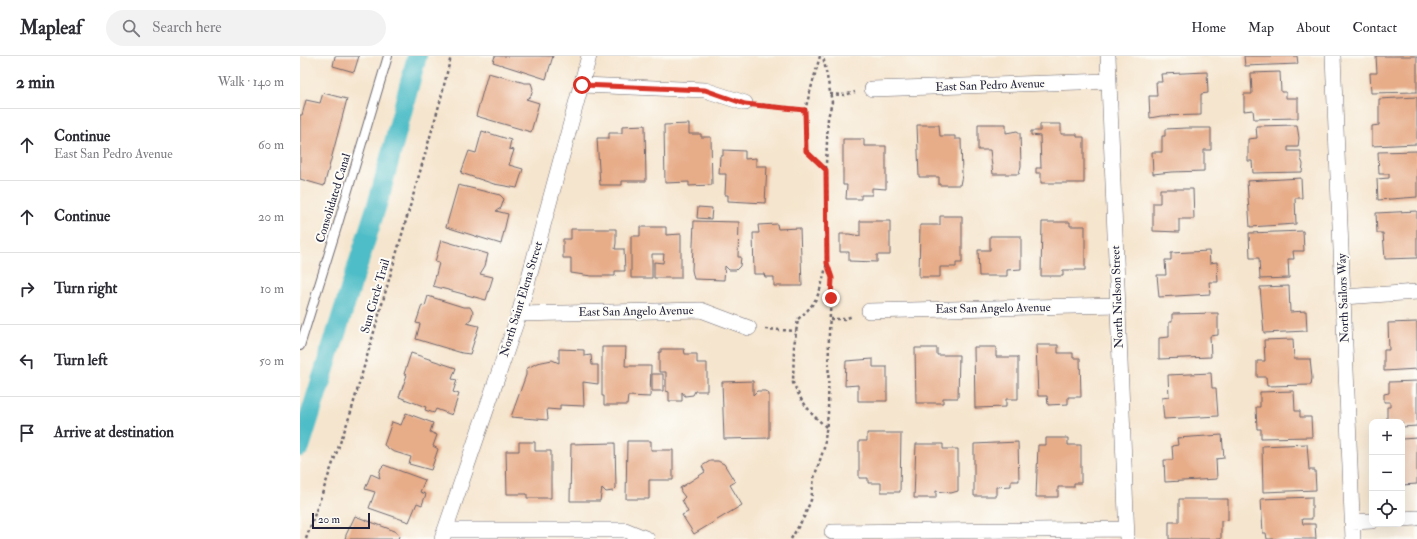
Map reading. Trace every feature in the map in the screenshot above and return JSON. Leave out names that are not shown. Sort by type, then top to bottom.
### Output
[{"type":"street","name":"North Saint Elena Street","points":[[443,535],[519,314],[589,56]]},
{"type":"street","name":"North Nielson Street","points":[[1108,56],[1127,534]]},
{"type":"street","name":"North Sailors Way","points":[[1333,56],[1353,539]]},
{"type":"street","name":"East San Pedro Avenue","points":[[872,89],[1109,81]]},
{"type":"street","points":[[582,85],[705,90],[745,104]]},
{"type":"street","points":[[1343,297],[1417,292]]},
{"type":"street","name":"East San Angelo Avenue","points":[[869,311],[1118,305]]},
{"type":"street","name":"East San Angelo Avenue","points":[[519,314],[701,310],[749,328]]},
{"type":"street","points":[[1405,519],[1417,518]]},
{"type":"street","points":[[1352,522],[1369,521]]},
{"type":"street","points":[[443,535],[625,530],[647,539]]},
{"type":"street","points":[[832,532],[1127,534]]},
{"type":"lane","name":"Consolidated Canal","points":[[300,346],[388,56]]},
{"type":"path","name":"Sun Circle Trail","points":[[306,539],[351,412],[440,102],[451,56]]},
{"type":"path","points":[[820,56],[805,110],[806,151],[826,170]]},
{"type":"path","points":[[823,56],[832,102],[828,118],[826,170],[827,263],[817,299],[798,319],[794,346],[793,383],[801,399],[812,414],[826,427]]},
{"type":"path","points":[[830,94],[844,95],[872,89]]},
{"type":"path","points":[[745,104],[805,110]]},
{"type":"path","points":[[791,539],[804,517],[811,500],[814,478],[824,448],[832,278],[827,263]]},
{"type":"path","points":[[830,319],[844,319],[869,311]]},
{"type":"path","points":[[749,328],[796,330]]},
{"type":"building","points":[[335,56],[359,56],[354,72],[333,66]]},
{"type":"building","points":[[495,56],[553,56],[546,79],[493,62]]},
{"type":"building","points":[[1244,56],[1297,56],[1298,64],[1245,66]]},
{"type":"building","points":[[1376,56],[1417,56],[1417,92],[1371,93],[1370,73],[1377,73]]},
{"type":"building","points":[[1207,72],[1208,93],[1201,94],[1201,115],[1161,116],[1150,118],[1149,96],[1157,96],[1156,82],[1162,82],[1161,74]]},
{"type":"building","points":[[1280,72],[1281,92],[1286,92],[1286,98],[1298,98],[1298,118],[1254,119],[1253,110],[1244,111],[1244,94],[1252,94],[1251,73]]},
{"type":"building","points":[[488,73],[525,83],[531,83],[533,89],[531,96],[526,99],[539,103],[531,132],[476,116]]},
{"type":"building","points":[[323,93],[347,99],[324,186],[300,179],[300,115],[302,115],[306,100],[320,103]]},
{"type":"building","points":[[1417,97],[1417,144],[1372,146],[1372,126],[1379,125],[1379,99]]},
{"type":"building","points":[[689,124],[689,134],[701,134],[701,137],[711,137],[712,185],[689,186],[689,182],[665,183],[664,125]]},
{"type":"building","points":[[978,124],[1006,124],[1006,133],[1017,131],[1020,133],[1021,166],[1019,174],[993,174],[990,150],[978,150]]},
{"type":"building","points":[[1040,124],[1061,124],[1061,134],[1077,134],[1077,137],[1084,137],[1084,183],[1041,183],[1041,173],[1036,173],[1036,168],[1041,168],[1040,136],[1031,135],[1031,131],[1040,131]]},
{"type":"building","points":[[645,125],[646,181],[622,181],[622,185],[600,185],[597,138],[609,138],[609,133],[622,133],[622,126]]},
{"type":"building","points":[[917,125],[939,125],[940,136],[955,136],[955,139],[961,139],[962,175],[960,185],[939,185],[939,177],[919,177]]},
{"type":"building","points":[[1297,125],[1299,138],[1298,147],[1288,147],[1288,151],[1301,151],[1301,159],[1303,164],[1302,172],[1253,173],[1252,161],[1248,161],[1248,139],[1257,138],[1256,126]]},
{"type":"building","points":[[1211,128],[1211,150],[1204,150],[1204,171],[1153,174],[1152,152],[1162,152],[1162,136],[1165,136],[1165,129]]},
{"type":"building","points":[[482,131],[511,140],[509,149],[514,150],[509,165],[523,169],[517,188],[494,184],[461,173],[469,151],[476,153]]},
{"type":"building","points":[[843,139],[864,139],[864,146],[886,146],[886,189],[872,188],[872,195],[861,195],[861,199],[846,199],[847,185],[843,185]]},
{"type":"building","points":[[723,150],[745,151],[745,159],[756,158],[756,166],[767,166],[765,203],[728,201],[728,195],[725,195],[726,174],[719,174],[720,156],[723,156]]},
{"type":"building","points":[[1417,151],[1417,197],[1378,200],[1377,179],[1389,178],[1389,174],[1379,174],[1378,152]]},
{"type":"building","points":[[1301,178],[1302,198],[1295,198],[1296,224],[1250,227],[1247,181]]},
{"type":"building","points":[[458,185],[500,195],[504,199],[501,208],[496,211],[508,214],[501,244],[446,227]]},
{"type":"building","points":[[1160,189],[1193,189],[1194,219],[1179,219],[1179,232],[1153,231],[1153,203],[1160,203]]},
{"type":"building","points":[[698,207],[712,208],[711,219],[697,218]]},
{"type":"building","points":[[1417,211],[1417,258],[1385,259],[1383,233],[1377,233],[1376,213]]},
{"type":"building","points":[[940,216],[962,216],[962,263],[956,263],[956,267],[940,267],[940,277],[919,277],[920,225],[940,225]]},
{"type":"building","points":[[694,221],[739,222],[738,257],[741,257],[740,266],[736,270],[729,270],[725,266],[724,280],[694,279],[692,270]]},
{"type":"building","points":[[860,221],[890,221],[890,255],[877,255],[877,262],[849,261],[849,252],[840,252],[840,234],[860,236]]},
{"type":"building","points":[[1042,222],[1070,222],[1070,226],[1085,226],[1085,270],[1063,270],[1063,276],[1041,276]]},
{"type":"building","points":[[777,224],[778,229],[800,228],[802,286],[774,286],[774,277],[765,277],[764,274],[754,274],[753,233],[759,233],[758,225]]},
{"type":"building","points":[[640,227],[666,227],[666,235],[681,234],[681,278],[654,278],[654,262],[663,263],[664,254],[652,254],[652,278],[631,278],[631,236],[640,236]]},
{"type":"building","points":[[571,229],[616,229],[615,249],[624,249],[625,271],[615,271],[615,276],[591,276],[571,273],[571,258],[563,258],[563,239],[571,239]]},
{"type":"building","points":[[1303,231],[1304,251],[1293,251],[1294,259],[1288,259],[1289,278],[1260,279],[1259,258],[1250,258],[1249,233]]},
{"type":"building","points":[[990,236],[1021,236],[1021,269],[1007,270],[1007,276],[979,276],[978,250],[990,250]]},
{"type":"building","points":[[441,240],[488,254],[485,266],[480,274],[493,277],[486,300],[433,286],[439,263],[435,262]]},
{"type":"building","points":[[1209,251],[1210,263],[1217,262],[1218,282],[1209,282],[1210,294],[1159,297],[1157,275],[1166,275],[1165,260],[1171,260],[1171,253]]},
{"type":"building","points":[[1289,286],[1290,312],[1306,311],[1307,331],[1264,333],[1260,287]]},
{"type":"building","points":[[428,296],[463,307],[470,307],[473,312],[471,319],[466,323],[479,326],[470,354],[416,339],[420,324],[416,323],[422,305],[425,306]]},
{"type":"building","points":[[1218,313],[1218,335],[1210,336],[1211,357],[1159,359],[1159,338],[1169,337],[1169,322],[1172,322],[1172,314]]},
{"type":"building","points":[[1417,322],[1417,369],[1384,371],[1384,350],[1389,350],[1388,323]]},
{"type":"building","points":[[1293,339],[1294,359],[1310,359],[1312,378],[1311,385],[1267,386],[1266,377],[1257,377],[1257,361],[1265,361],[1264,340]]},
{"type":"building","points":[[1036,345],[1058,345],[1058,353],[1073,353],[1073,358],[1080,358],[1081,397],[1068,397],[1068,404],[1048,405],[1047,396],[1038,396]]},
{"type":"building","points":[[602,347],[626,347],[625,366],[651,366],[650,397],[628,396],[627,405],[604,405],[604,396],[602,396]]},
{"type":"building","points":[[974,347],[996,347],[996,357],[1018,357],[1018,399],[1006,399],[1006,407],[975,408]]},
{"type":"building","points":[[915,348],[937,348],[937,355],[959,355],[958,398],[943,398],[943,403],[916,403]]},
{"type":"building","points":[[559,349],[584,350],[584,356],[591,355],[592,365],[598,365],[598,384],[583,382],[584,406],[560,405],[560,410],[547,409],[548,420],[511,417],[526,375],[526,369],[537,363],[552,360],[559,363]]},
{"type":"building","points":[[661,349],[684,349],[685,354],[697,354],[697,363],[707,363],[707,391],[695,391],[693,395],[685,396],[682,392],[682,401],[669,401],[669,392],[666,391],[666,372],[659,372],[659,352],[661,352]]},
{"type":"building","points":[[411,353],[456,368],[452,379],[457,380],[453,392],[459,394],[452,415],[436,409],[434,413],[425,410],[426,407],[399,397],[407,375],[404,374]]},
{"type":"building","points":[[873,359],[873,367],[887,367],[887,401],[858,401],[858,385],[845,386],[846,361]]},
{"type":"building","points":[[1211,373],[1212,388],[1216,388],[1218,416],[1164,419],[1162,398],[1169,397],[1168,375]]},
{"type":"building","points":[[652,374],[663,374],[663,391],[652,391]]},
{"type":"building","points":[[753,381],[753,395],[757,391],[765,391],[769,394],[769,438],[724,439],[722,382]]},
{"type":"building","points":[[1417,381],[1417,426],[1405,427],[1405,419],[1387,419],[1387,407],[1390,407],[1390,402],[1384,402],[1384,394],[1389,393],[1389,382]]},
{"type":"building","points":[[1294,391],[1295,411],[1300,411],[1300,417],[1311,417],[1312,437],[1261,438],[1261,429],[1257,429],[1256,407],[1260,407],[1260,392]]},
{"type":"building","points":[[406,413],[433,423],[430,432],[437,435],[433,446],[438,449],[431,470],[409,464],[411,457],[392,451],[384,445],[392,422],[401,425]]},
{"type":"building","points":[[867,433],[901,433],[900,492],[881,492],[881,483],[868,483],[868,478],[859,478],[859,441],[867,441]]},
{"type":"building","points":[[1222,435],[1224,458],[1216,459],[1217,479],[1165,482],[1164,460],[1173,460],[1172,446],[1178,445],[1177,438]]},
{"type":"building","points":[[1046,438],[1068,438],[1068,445],[1081,445],[1081,483],[1074,483],[1074,487],[1058,487],[1058,497],[1036,497],[1038,445],[1046,445]]},
{"type":"building","points":[[1417,438],[1417,484],[1405,485],[1405,439]]},
{"type":"building","points":[[627,441],[651,441],[651,450],[673,450],[673,480],[649,480],[649,499],[626,499]]},
{"type":"building","points":[[519,442],[535,442],[535,451],[551,451],[551,498],[527,498],[527,494],[507,494],[506,451],[519,451]]},
{"type":"building","points":[[1018,442],[1019,481],[1011,481],[1011,486],[996,487],[996,496],[974,496],[974,444]]},
{"type":"building","points":[[615,443],[616,488],[613,491],[606,492],[602,488],[600,501],[570,501],[571,444]]},
{"type":"building","points":[[916,444],[943,444],[943,449],[958,449],[958,491],[951,493],[936,491],[936,498],[914,498]]},
{"type":"building","points":[[1307,444],[1309,470],[1315,470],[1316,490],[1263,492],[1262,446]]},
{"type":"building","points":[[710,461],[718,461],[724,464],[735,482],[730,485],[742,505],[694,534],[682,515],[688,512],[682,500],[685,497],[680,488],[705,472],[702,466]]},
{"type":"building","points":[[384,465],[425,480],[420,492],[426,494],[422,505],[417,503],[409,522],[369,508],[375,492],[365,489],[371,474],[380,478],[379,474]]},
{"type":"building","points":[[1312,497],[1312,519],[1302,519],[1303,524],[1315,524],[1316,539],[1267,539],[1266,533],[1263,533],[1261,499]]},
{"type":"building","points":[[1179,499],[1228,499],[1228,520],[1221,521],[1221,539],[1169,539],[1169,522],[1179,522]]},
{"type":"building","points":[[355,516],[395,531],[399,536],[398,539],[345,539]]},
{"type":"waterway","points":[[300,447],[380,195],[417,56]]},
{"type":"route","points":[[582,85],[705,90],[745,104],[805,110],[806,151],[826,170],[827,263],[832,278],[831,298]]}]
